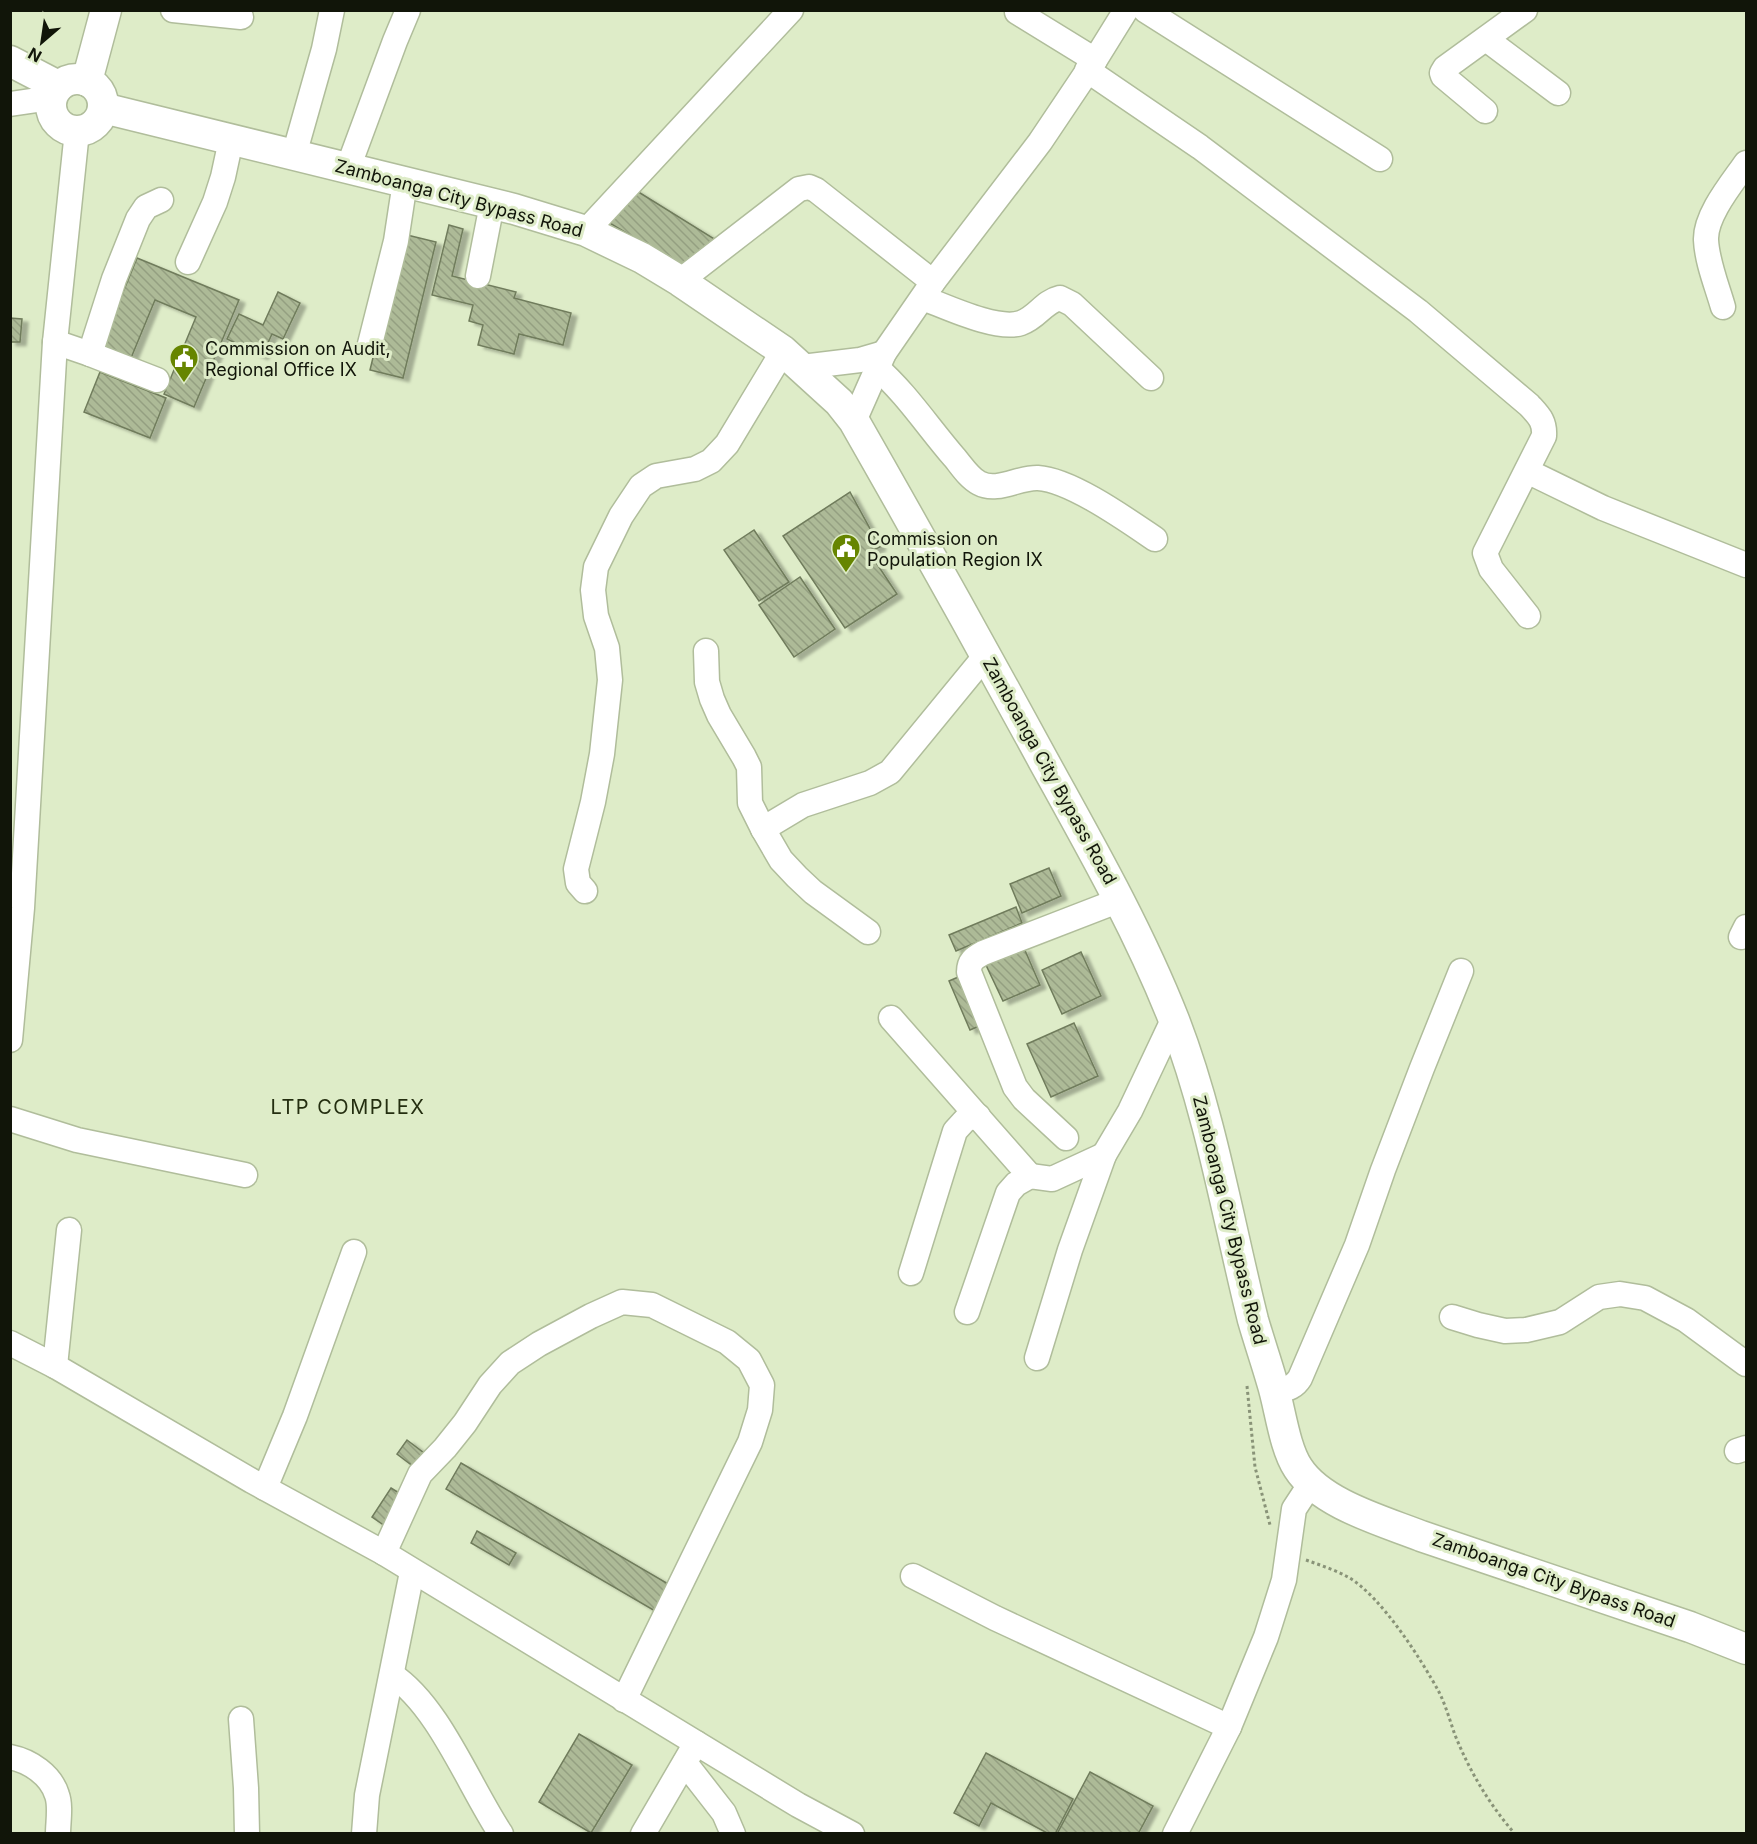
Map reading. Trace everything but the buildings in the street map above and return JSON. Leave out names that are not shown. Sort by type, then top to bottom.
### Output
[{"type":"main road","points":[[10,61],[65,88],[98,89],[103,108],[102,115],[89,129],[77,132],[65,129],[56,121],[51,110],[65,88],[106,10]]},
{"type":"main road","name":"Zamboanga City Bypass Road","points":[[103,108],[524,211],[586,231],[642,258],[680,281],[793,359],[839,402],[854,420],[1120,900],[1173,1020],[1198,1093],[1232,1221],[1254,1322],[1261,1388],[1299,1469],[1324,1494],[1400,1528],[1690,1627],[1746,1649]]},
{"type":"street","points":[[173,10],[241,16]]},
{"type":"street","points":[[294,155],[324,49],[332,10]]},
{"type":"street","points":[[348,168],[394,41],[408,10]]},
{"type":"street","points":[[586,231],[791,10]]},
{"type":"street","points":[[854,420],[880,360],[928,290],[1040,142],[1126,10]]},
{"type":"street","points":[[1145,10],[1380,159]]},
{"type":"street","points":[[1485,111],[1442,73],[1445,68],[1525,10]]},
{"type":"street","points":[[1017,12],[1418,311],[1538,415],[1545,426],[1544,436],[1485,553],[1491,568],[1528,616]]},
{"type":"street","points":[[1486,39],[1558,93]]},
{"type":"street","points":[[10,104],[65,88]]},
{"type":"street","points":[[10,1040],[22,908],[19,791],[55,342],[77,132]]},
{"type":"street","points":[[188,262],[223,177],[231,140]]},
{"type":"street","points":[[1723,307],[1713,274],[1706,238],[1709,221],[1746,163]]},
{"type":"street","points":[[370,344],[391,263],[405,182]]},
{"type":"street","points":[[680,281],[799,189],[809,187],[816,190],[928,290],[987,322],[1011,326],[1033,317],[1051,301],[1060,298],[1072,304],[1151,378]]},
{"type":"street","points":[[90,354],[114,279],[138,219],[146,207],[161,200]]},
{"type":"street","points":[[478,276],[492,204]]},
{"type":"street","points":[[55,342],[157,380]]},
{"type":"street","points":[[585,891],[578,883],[576,869],[593,802],[602,754],[610,680],[607,648],[596,616],[593,590],[596,567],[621,516],[641,486],[656,476],[695,469],[711,461],[727,444],[793,359],[880,360]]},
{"type":"street","points":[[880,360],[892,380],[940,441],[980,484],[994,486],[1037,478],[1062,484],[1119,515],[1155,539]]},
{"type":"street","points":[[1527,471],[1603,508],[1746,565]]},
{"type":"street","points":[[706,651],[707,682],[712,699],[749,767],[750,803],[763,830],[781,861],[797,877],[813,892],[868,932]]},
{"type":"street","points":[[763,830],[803,805],[870,783],[890,772],[986,655]]},
{"type":"street","points":[[1066,1138],[1024,1099],[1015,1087],[969,972],[969,966],[972,960],[983,953],[1120,900]]},
{"type":"street","points":[[1261,1388],[1293,1386],[1300,1378],[1357,1245],[1383,1170],[1461,971]]},
{"type":"street","points":[[891,1018],[1030,1176]]},
{"type":"street","points":[[1037,1358],[1067,1260],[1104,1155],[1130,1111],[1173,1020]]},
{"type":"street","points":[[911,1273],[955,1131],[966,1119],[978,1116]]},
{"type":"street","points":[[10,1119],[77,1140],[245,1175]]},
{"type":"street","points":[[967,1312],[1008,1193],[1016,1184],[1030,1176],[1053,1179],[1104,1155]]},
{"type":"street","points":[[55,1366],[69,1230]]},
{"type":"street","points":[[265,1488],[295,1416],[354,1252]]},
{"type":"street","points":[[1452,1317],[1505,1331],[1526,1330],[1560,1322],[1599,1297],[1620,1294],[1645,1298],[1686,1320],[1746,1364]]},
{"type":"street","points":[[384,1553],[420,1474],[445,1448],[490,1385],[510,1363],[539,1344],[622,1302],[651,1305],[727,1342],[749,1360],[762,1384],[760,1410],[750,1442],[624,1700]]},
{"type":"street","points":[[10,1343],[55,1366],[265,1488],[384,1553],[624,1700],[690,1753],[852,1833]]},
{"type":"street","points":[[1175,1833],[1229,1727],[1275,1613],[1284,1580],[1294,1509],[1311,1483]]},
{"type":"street","points":[[364,1833],[367,1795],[412,1572]]},
{"type":"street","points":[[913,1576],[1004,1622],[1229,1727]]},
{"type":"street","points":[[392,1675],[404,1682],[421,1701],[446,1738],[501,1833]]},
{"type":"street","points":[[241,1719],[247,1833]]},
{"type":"street","points":[[643,1833],[690,1753]]},
{"type":"street","points":[[690,1753],[733,1833]]},
{"type":"street","points":[[10,1757],[18,1758],[36,1767],[50,1781],[58,1796],[58,1833]]},
{"type":"path","points":[[1261,1388],[1255,1467],[1270,1525],[1288,1546],[1349,1578],[1368,1592],[1390,1618],[1439,1693],[1473,1775],[1497,1813],[1515,1833]]},
{"type":"place","name":"Commission on Audit, Regional Office Ⅸ","points":[[184,384]]},
{"type":"place","name":"Commission on Population Region IX","points":[[846,574]]},
{"type":"district","name":"LTP COMPLEX","points":[[348,1107]]}]
